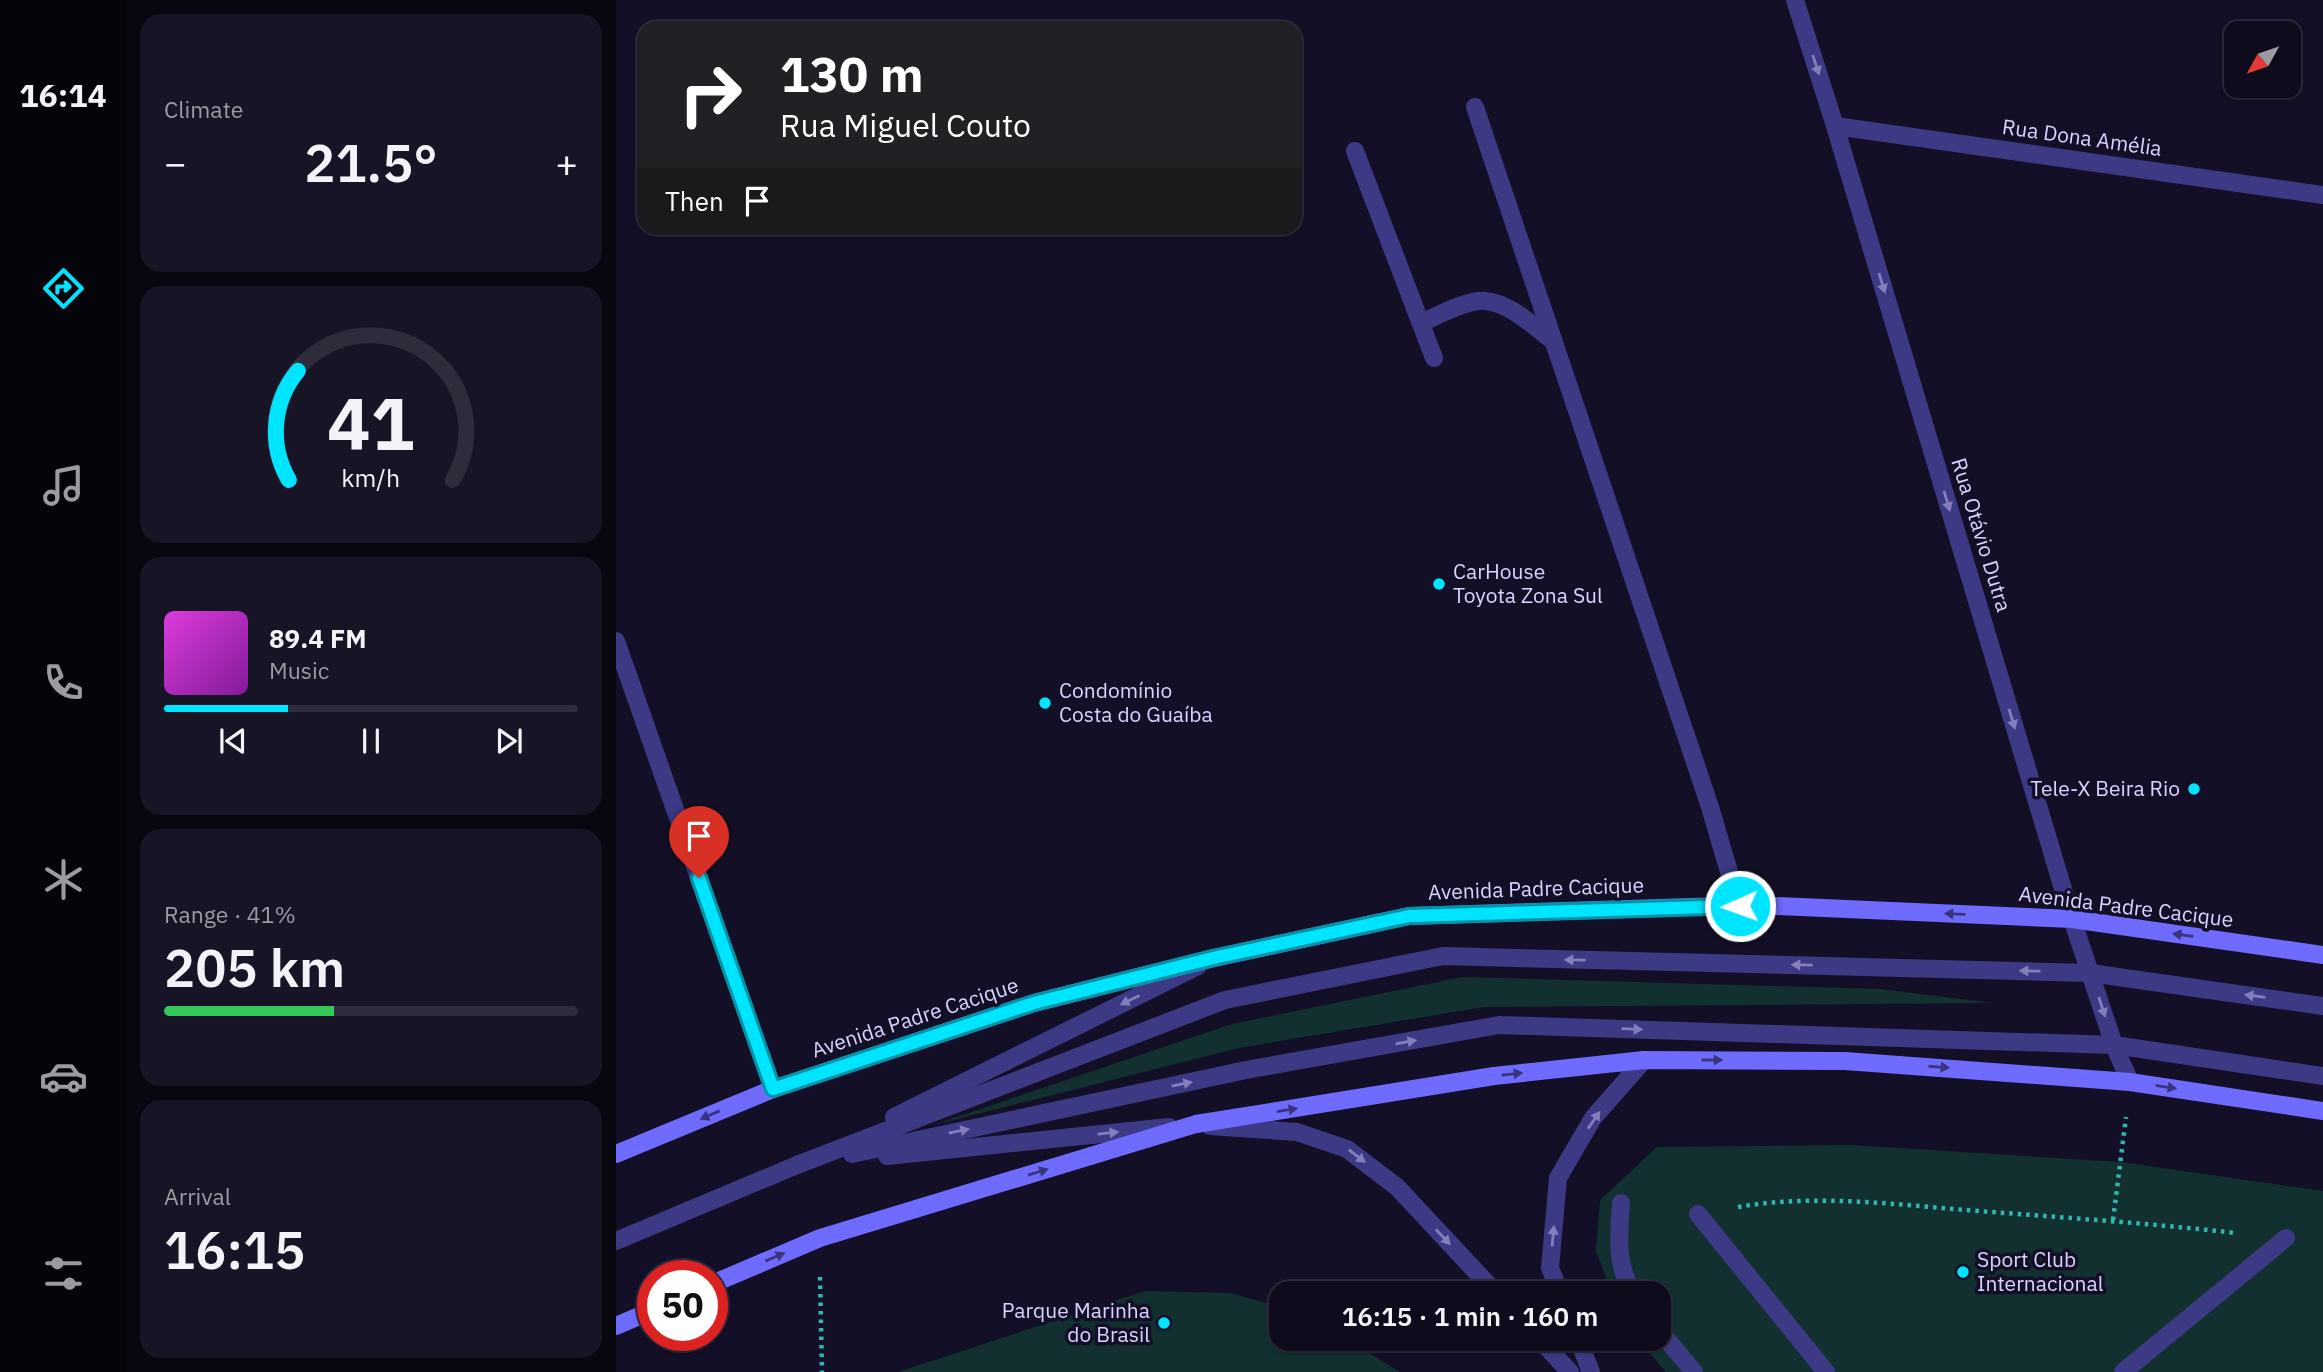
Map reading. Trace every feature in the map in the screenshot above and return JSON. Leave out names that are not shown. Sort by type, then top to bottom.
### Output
[{"type":"main road","name":"Avenida Padre Cacique","points":[[616,1154],[773,1089],[1034,1003],[1213,958],[1409,916],[1740,906],[2072,919],[2323,955]]},
{"type":"main road","points":[[728,1277],[820,1238],[1196,1125],[1494,1076],[1644,1060],[1845,1061],[2130,1082],[2323,1111]]},
{"type":"main road","points":[[616,1326],[637,1317]]},
{"type":"street","name":"Rua Otávio Dutra","points":[[1795,0],[2072,919],[2114,1045],[2130,1082]]},
{"type":"street","points":[[1475,107],[1710,807],[1740,906]]},
{"type":"street","name":"Rua Dona Amélia","points":[[1835,126],[2323,195]]},
{"type":"street","points":[[1355,151],[1434,358]]},
{"type":"street","points":[[1421,323],[1484,300],[1515,312],[1552,340]]},
{"type":"street","points":[[616,641],[773,1089]]},
{"type":"street","points":[[616,1241],[797,1165],[1225,1000],[1443,956],[2090,973],[2323,1006]]},
{"type":"street","points":[[797,1165],[1213,958]]},
{"type":"street","points":[[797,1165],[1245,1070],[1500,1025],[2114,1045],[2323,1076]]},
{"type":"street","points":[[1555,1281],[1550,1268],[1558,1178],[1593,1118],[1644,1060]]},
{"type":"street","points":[[797,1165],[1196,1125],[1297,1132],[1347,1149],[1397,1187],[1485,1281]]},
{"type":"street","points":[[1620,1203],[1618,1252],[1625,1281]]},
{"type":"street","points":[[1698,1214],[1826,1372]]},
{"type":"street","points":[[2123,1372],[2286,1238]]},
{"type":"street","points":[[1671,1344],[1694,1372]]},
{"type":"street","points":[[1550,1351],[1570,1372]]},
{"type":"street","points":[[1583,1351],[1591,1372]]},
{"type":"path","points":[[2113,1220],[2130,1082]]},
{"type":"path","points":[[1698,1214],[1763,1202],[1857,1202],[2113,1220],[2286,1238]]},
{"type":"path","points":[[820,1238],[822,1372]]},
{"type":"green space","points":[[1462,977],[1880,989],[1992,1003],[1484,1007],[1239,1048],[930,1126],[1232,1024]]},
{"type":"green space","name":"Sport Club Internacional","points":[[1851,1145],[2121,1162],[2323,1191],[2323,1372],[1666,1372],[1648,1351],[1671,1351],[1671,1281],[1607,1281],[1596,1251],[1600,1200],[1657,1147]]},
{"type":"green space","name":"Parque Marinha do Brasil","points":[[1145,1291],[1230,1293],[1269,1304],[1269,1351],[1366,1351],[1400,1372],[898,1372]]},
{"type":"place","name":"CarHouse Toyota Zona Sul","points":[[1439,584]]},
{"type":"place","name":"Condomínio Costa do Guaíba","points":[[1045,703]]},
{"type":"place","name":"Tele-X Beira Rio","points":[[2194,789]]},
{"type":"place","name":"Sport Club Internacional","points":[[1963,1272]]},
{"type":"place","name":"Parque Marinha do Brasil","points":[[1164,1323]]},
{"type":"route","points":[[699,878],[773,1089],[1034,1003],[1213,958],[1409,916],[1740,906]]}]
